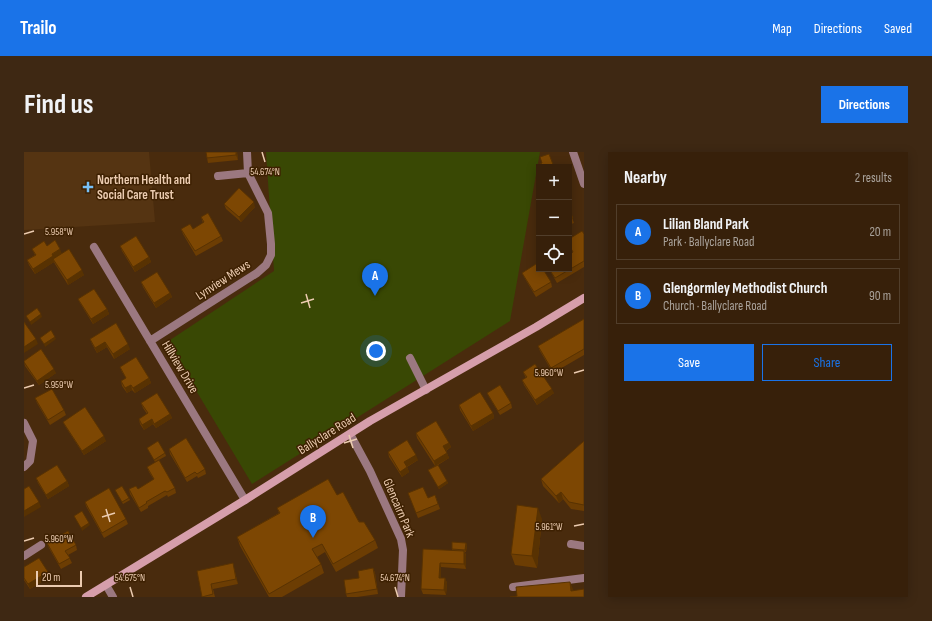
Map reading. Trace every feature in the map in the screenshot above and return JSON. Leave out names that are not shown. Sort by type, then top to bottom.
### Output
[{"type":"main road","name":"Ballyclare Road","points":[[86,597],[350,434],[536,328],[584,298]]},
{"type":"street","name":"Lynview Mews","points":[[150,341],[257,273],[266,265],[271,255],[268,213],[248,173],[247,152]]},
{"type":"street","points":[[573,152],[584,184]]},
{"type":"street","points":[[218,176],[248,173]]},
{"type":"street","name":"Hillview Drive","points":[[94,247],[245,500]]},
{"type":"street","points":[[410,358],[426,390]]},
{"type":"street","points":[[24,423],[33,441],[30,461],[24,466]]},
{"type":"street","name":"Glencairn Park","points":[[350,434],[370,471],[401,539],[403,550],[401,597]]},
{"type":"street","points":[[571,544],[584,546]]},
{"type":"street","points":[[24,556],[41,545]]},
{"type":"street","points":[[512,587],[584,578]]},
{"type":"street","points":[[106,585],[113,597]]},
{"type":"shaded area","name":"Northern Health and Social Care Trust","points":[[24,152],[149,152],[155,222],[24,230]]},
{"type":"green space","points":[[266,152],[540,152],[538,164],[536,164],[536,175],[510,321],[252,484],[167,342],[274,271]]},
{"type":"building","points":[[206,152],[236,152],[236,155],[207,158]]},
{"type":"building","points":[[549,154],[553,164],[540,164],[542,163],[540,157]]},
{"type":"building","points":[[239,188],[254,202],[239,217],[224,204]]},
{"type":"building","points":[[208,213],[221,236],[195,251],[181,229],[190,224],[193,229],[204,222],[201,217]]},
{"type":"building","points":[[582,231],[584,234],[584,261],[572,268],[573,252],[572,237]]},
{"type":"building","points":[[136,236],[149,257],[133,267],[120,246]]},
{"type":"building","points":[[55,240],[60,249],[52,254],[53,256],[33,269],[27,260],[36,255],[32,249],[44,241],[47,246]]},
{"type":"building","points":[[69,249],[82,270],[67,280],[53,259]]},
{"type":"building","points":[[536,264],[536,272],[545,272],[551,282],[534,292],[522,273]]},
{"type":"building","points":[[157,272],[170,293],[154,303],[141,282]]},
{"type":"building","points":[[551,272],[565,272],[555,278]]},
{"type":"building","points":[[94,289],[107,309],[91,319],[78,299]]},
{"type":"building","points":[[37,308],[41,314],[30,322],[26,316]]},
{"type":"building","points":[[584,319],[584,349],[551,368],[538,346]]},
{"type":"building","points":[[24,322],[36,339],[24,347]]},
{"type":"building","points":[[116,323],[128,344],[113,354],[105,342],[95,348],[90,339]]},
{"type":"building","points":[[51,330],[55,337],[44,344],[40,338]]},
{"type":"building","points":[[41,349],[54,369],[37,381],[24,361]]},
{"type":"building","points":[[136,357],[149,378],[133,388],[131,385],[125,388],[121,381],[126,378],[120,367]]},
{"type":"building","points":[[535,364],[552,389],[535,400],[522,380],[527,377],[523,372]]},
{"type":"building","points":[[500,385],[511,403],[498,411],[487,393]]},
{"type":"building","points":[[52,389],[64,410],[48,420],[35,398]]},
{"type":"building","points":[[480,392],[493,413],[471,426],[459,405]]},
{"type":"building","points":[[157,393],[170,414],[154,424],[152,419],[142,425],[139,419],[148,413],[141,403]]},
{"type":"building","points":[[85,407],[104,436],[82,451],[63,422]]},
{"type":"building","points":[[436,421],[449,443],[443,446],[447,453],[434,461],[416,433]]},
{"type":"building","points":[[186,438],[205,469],[197,474],[195,472],[185,478],[169,449]]},
{"type":"building","points":[[407,440],[416,455],[404,462],[407,467],[400,472],[388,452]]},
{"type":"building","points":[[158,441],[165,453],[154,460],[147,448]]},
{"type":"building","points":[[584,441],[584,505],[569,502],[561,492],[556,496],[541,479]]},
{"type":"building","points":[[159,460],[175,488],[167,492],[165,491],[139,508],[129,489],[136,486],[138,489],[154,479],[147,467]]},
{"type":"building","points":[[57,465],[67,481],[46,495],[36,478]]},
{"type":"building","points":[[438,465],[447,481],[438,487],[428,470]]},
{"type":"building","points":[[328,479],[337,495],[343,492],[359,522],[364,522],[375,540],[333,564],[322,544],[312,549],[321,564],[269,594],[237,537],[280,513],[277,508]]},
{"type":"building","points":[[29,486],[39,502],[24,511],[24,489]]},
{"type":"building","points":[[122,486],[129,498],[122,502],[115,490]]},
{"type":"building","points":[[423,487],[428,498],[435,495],[438,504],[416,513],[408,493]]},
{"type":"building","points":[[109,488],[126,519],[102,533],[85,502]]},
{"type":"building","points":[[517,505],[538,508],[532,556],[511,554]]},
{"type":"building","points":[[82,511],[89,523],[81,528],[74,516]]},
{"type":"building","points":[[68,531],[76,545],[65,551],[70,558],[59,564],[47,543]]},
{"type":"building","points":[[452,542],[466,543],[465,550],[452,549]]},
{"type":"building","points":[[423,549],[464,551],[464,564],[440,563],[439,578],[445,578],[444,590],[421,589]]},
{"type":"building","points":[[39,558],[48,572],[28,584],[24,578],[24,567]]},
{"type":"building","points":[[233,563],[236,579],[211,584],[213,594],[202,597],[197,571]]},
{"type":"building","points":[[373,568],[377,589],[346,594],[344,580],[359,578],[358,571]]},
{"type":"building","points":[[570,582],[571,591],[584,589],[584,597],[510,597],[517,596],[516,587]]},
{"type":"place","name":"Northern Health and Social Care Trust","points":[[88,187]]},
{"type":"place","name":"Lilian Bland Park","points":[[375,296]]},
{"type":"place","name":"Glengormley Methodist Church","points":[[313,538]]}]
